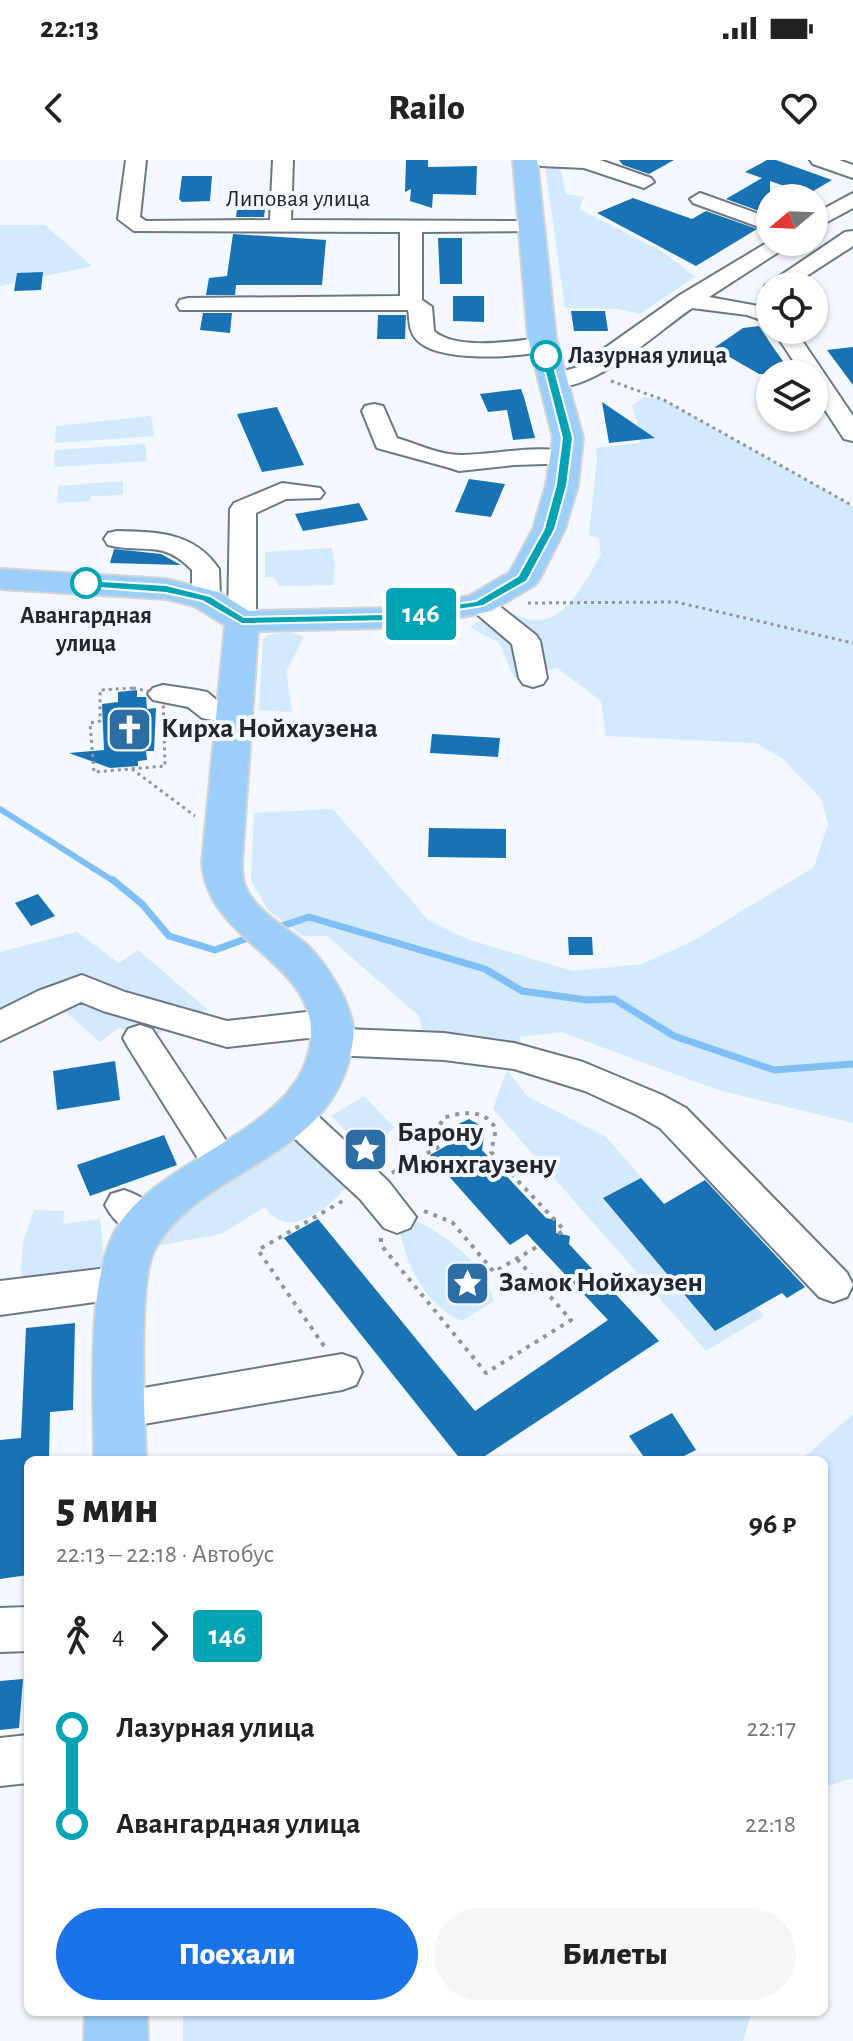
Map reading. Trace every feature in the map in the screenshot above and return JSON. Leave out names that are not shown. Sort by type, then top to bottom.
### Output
[{"type":"main road","points":[[0,579],[166,589],[206,599],[242,621],[387,618],[479,604],[523,578],[549,529],[568,438],[543,345],[525,160]]},
{"type":"main road","points":[[120,1456],[124,1282],[135,1214],[163,1205],[275,1130],[320,1082],[332,1032],[320,986],[306,966],[237,906],[224,884],[222,862],[242,621]]},
{"type":"main road","points":[[116,2016],[116,2041]]},
{"type":"street","name":"Липовая улица","points":[[136,160],[129,219],[141,227],[530,225]]},
{"type":"street","points":[[280,225],[283,160]]},
{"type":"street","points":[[541,160],[586,162],[644,182]]},
{"type":"street","points":[[824,161],[853,172]]},
{"type":"street","points":[[700,199],[756,220]]},
{"type":"street","points":[[828,214],[853,199]]},
{"type":"street","points":[[411,225],[411,303]]},
{"type":"street","points":[[798,272],[853,237]]},
{"type":"street","points":[[554,381],[572,379],[586,372],[697,295],[760,256]]},
{"type":"street","points":[[697,295],[746,305],[756,299]]},
{"type":"street","points":[[697,295],[716,307],[751,306],[756,309]]},
{"type":"street","points":[[188,305],[411,303],[421,307],[421,330],[435,344],[455,347],[543,345]]},
{"type":"street","points":[[828,396],[853,434]]},
{"type":"street","points":[[374,411],[386,443],[459,463],[514,457],[566,458]]},
{"type":"street","points":[[242,621],[243,509],[282,491],[311,493]]},
{"type":"street","points":[[117,539],[171,541],[189,549],[206,569],[206,599]]},
{"type":"street","points":[[479,604],[526,641],[533,678]]},
{"type":"street","points":[[163,694],[197,699],[212,711],[233,712]]},
{"type":"street","points":[[0,1028],[16,1016],[82,988],[115,1002],[227,1034],[332,1032],[463,1048],[560,1067],[641,1099],[673,1118],[833,1285]]},
{"type":"street","points":[[140,1038],[222,1165]]},
{"type":"street","points":[[292,1114],[378,1195]]},
{"type":"street","points":[[0,1298],[124,1282]]},
{"type":"street","points":[[120,1410],[342,1372]]},
{"type":"street","points":[[0,1630],[24,1629]]},
{"type":"street","points":[[0,1762],[24,1759]]},
{"type":"path","points":[[586,372],[664,400],[853,506]]},
{"type":"path","points":[[479,604],[676,602],[853,643]]},
{"type":"path","points":[[133,688],[163,694],[165,766],[94,772],[90,723],[100,721],[100,690],[133,688]]},
{"type":"path","points":[[132,769],[199,818]]},
{"type":"path","points":[[342,1372],[258,1250],[378,1195],[442,1145],[436,1135],[443,1118],[458,1111],[483,1114],[492,1121],[496,1130],[491,1152],[564,1230],[557,1235]]},
{"type":"path","points":[[378,1195],[452,1222],[494,1272],[540,1245]]},
{"type":"path","points":[[378,1195],[381,1245],[486,1373],[571,1320],[517,1259]]},
{"type":"shaded area","points":[[545,166],[560,166],[566,194],[584,197],[579,209],[660,250],[695,277],[640,314],[618,309],[565,308]]},
{"type":"shaded area","points":[[0,225],[45,225],[92,266],[0,286]]},
{"type":"shaded area","points":[[644,397],[664,400],[853,506],[853,1123],[718,1090],[561,1032],[519,1037],[525,1050],[422,1030],[419,1016],[327,936],[303,936],[268,910],[251,881],[254,813],[333,809],[428,920],[467,939],[573,971],[642,964],[693,941],[814,867],[828,824],[822,800],[782,758],[756,743],[606,736],[601,701],[557,668],[514,678],[499,643],[470,627],[476,622],[510,612],[527,619],[542,620],[566,607],[575,596],[601,555],[599,538],[589,535],[596,448],[640,443],[641,435],[632,406]]},
{"type":"shaded area","points":[[151,416],[154,436],[55,443],[56,426]]},
{"type":"shaded area","points":[[145,444],[147,461],[54,467],[55,450]]},
{"type":"shaded area","points":[[123,481],[123,495],[91,496],[90,501],[57,503],[58,486]]},
{"type":"shaded area","points":[[332,548],[335,567],[333,585],[279,586],[274,577],[265,577],[265,552]]},
{"type":"shaded area","points":[[288,632],[304,637],[286,671],[292,712],[259,710],[263,639],[268,635]]},
{"type":"shaded area","points":[[77,932],[119,963],[138,950],[207,1009],[172,1029],[169,1027],[143,1045],[120,1027],[100,1042],[63,1010],[0,1023],[0,952]]},
{"type":"shaded area","points":[[507,1070],[527,1096],[606,1137],[764,1316],[706,1351],[493,1109]]},
{"type":"shaded area","points":[[364,1096],[395,1128],[363,1148],[331,1116]]},
{"type":"shaded area","points":[[302,1135],[347,1186],[319,1212],[296,1222],[285,1222],[274,1217],[265,1207],[221,1234],[151,1247],[186,1209]]},
{"type":"shaded area","points":[[34,1210],[64,1211],[63,1224],[100,1219],[105,1267],[92,1277],[20,1290],[23,1243]]},
{"type":"shaded area","points":[[414,1219],[452,1243],[473,1262],[494,1301],[462,1321],[428,1295],[407,1257],[399,1228]]},
{"type":"shaded area","points":[[853,1414],[853,1778],[828,1786],[828,1456],[806,1456]]},
{"type":"shaded area","points":[[183,2016],[751,2016],[743,2041],[183,2041]]},
{"type":"building","points":[[406,160],[428,160],[428,167],[477,166],[476,195],[433,194],[432,208],[410,201],[411,189],[405,192]]},
{"type":"building","points":[[619,160],[674,160],[649,174],[623,165]]},
{"type":"building","points":[[767,160],[776,160],[832,180],[825,184],[779,184],[770,181],[770,184],[756,184],[756,210],[726,199],[762,178],[745,172]]},
{"type":"building","points":[[182,176],[212,176],[210,201],[182,202],[179,199]]},
{"type":"building","points":[[239,194],[267,194],[264,217],[236,217]]},
{"type":"building","points":[[633,198],[692,219],[706,211],[756,230],[696,266],[597,213]]},
{"type":"building","points":[[233,234],[326,240],[322,285],[236,285],[235,295],[206,295],[209,278],[227,276]]},
{"type":"building","points":[[438,238],[462,238],[462,284],[440,284]]},
{"type":"building","points":[[43,272],[41,290],[14,291],[17,273]]},
{"type":"building","points":[[453,296],[484,296],[484,322],[453,321]]},
{"type":"building","points":[[571,311],[605,311],[608,331],[574,331]]},
{"type":"building","points":[[203,313],[232,313],[230,333],[200,330]]},
{"type":"building","points":[[378,315],[406,315],[405,339],[377,339]]},
{"type":"building","points":[[756,326],[756,344],[771,344],[782,360],[756,360],[756,372],[714,348],[743,328]]},
{"type":"building","points":[[853,347],[853,385],[827,350]]},
{"type":"building","points":[[521,389],[535,438],[513,440],[507,410],[488,412],[480,394]]},
{"type":"building","points":[[602,402],[655,438],[609,443]]},
{"type":"building","points":[[277,407],[304,465],[262,472],[237,414]]},
{"type":"building","points":[[469,479],[505,484],[491,517],[455,512]]},
{"type":"building","points":[[359,503],[368,520],[303,531],[295,514]]},
{"type":"building","points":[[114,549],[161,554],[181,565],[110,563]]},
{"type":"building","name":"Кирха Нойхаузена","points":[[137,690],[137,697],[146,697],[147,709],[156,708],[154,751],[146,751],[147,760],[138,761],[138,766],[110,768],[69,753],[104,750],[102,704],[118,702],[118,692]]},
{"type":"building","points":[[432,734],[500,738],[498,757],[430,753]]},
{"type":"building","points":[[429,828],[506,829],[506,858],[428,857]]},
{"type":"building","points":[[38,894],[55,916],[31,926],[15,903]]},
{"type":"building","points":[[568,937],[592,937],[593,955],[569,955]]},
{"type":"building","points":[[115,1061],[120,1100],[57,1110],[53,1071]]},
{"type":"building","points":[[469,1119],[485,1128],[482,1150],[546,1218],[556,1220],[556,1233],[570,1236],[569,1244],[659,1341],[485,1456],[458,1456],[284,1238],[318,1219],[475,1411],[608,1320],[527,1234],[510,1245],[430,1155],[453,1142],[452,1127]]},
{"type":"building","points":[[164,1135],[177,1165],[90,1196],[77,1165]]},
{"type":"building","points":[[641,1178],[664,1204],[705,1180],[805,1287],[787,1298],[782,1293],[715,1331],[603,1198]]},
{"type":"building","points":[[75,1323],[73,1410],[50,1412],[49,1456],[24,1456],[24,1576],[0,1579],[0,1440],[21,1438],[26,1328]]},
{"type":"building","points":[[672,1413],[696,1450],[684,1456],[643,1456],[629,1436]]},
{"type":"building","points":[[23,1679],[19,1728],[0,1730],[0,1681]]},
{"type":"waterway","points":[[0,809],[115,882]]},
{"type":"waterway","points":[[113,880],[142,904],[169,936],[215,950],[253,936]]},
{"type":"waterway","points":[[276,928],[309,917],[485,969],[522,991],[587,1000],[614,999],[674,1036],[774,1070],[853,1064]]},
{"type":"bus line","name":"146","points":[[86,583],[166,589],[206,599],[242,621],[387,618],[479,604],[523,578],[549,529],[562,485],[568,438],[546,356]]},
{"type":"place","name":"Лазурная улица","points":[[546,356]]},
{"type":"place","name":"Авангардная улица","points":[[86,583]]},
{"type":"place","name":"Кирха Нойхаузена","points":[[130,729]]},
{"type":"place","name":"Барону Мюнхгаузену","points":[[366,1149]]},
{"type":"place","name":"Замок Нойхаузен","points":[[468,1283]]}]
